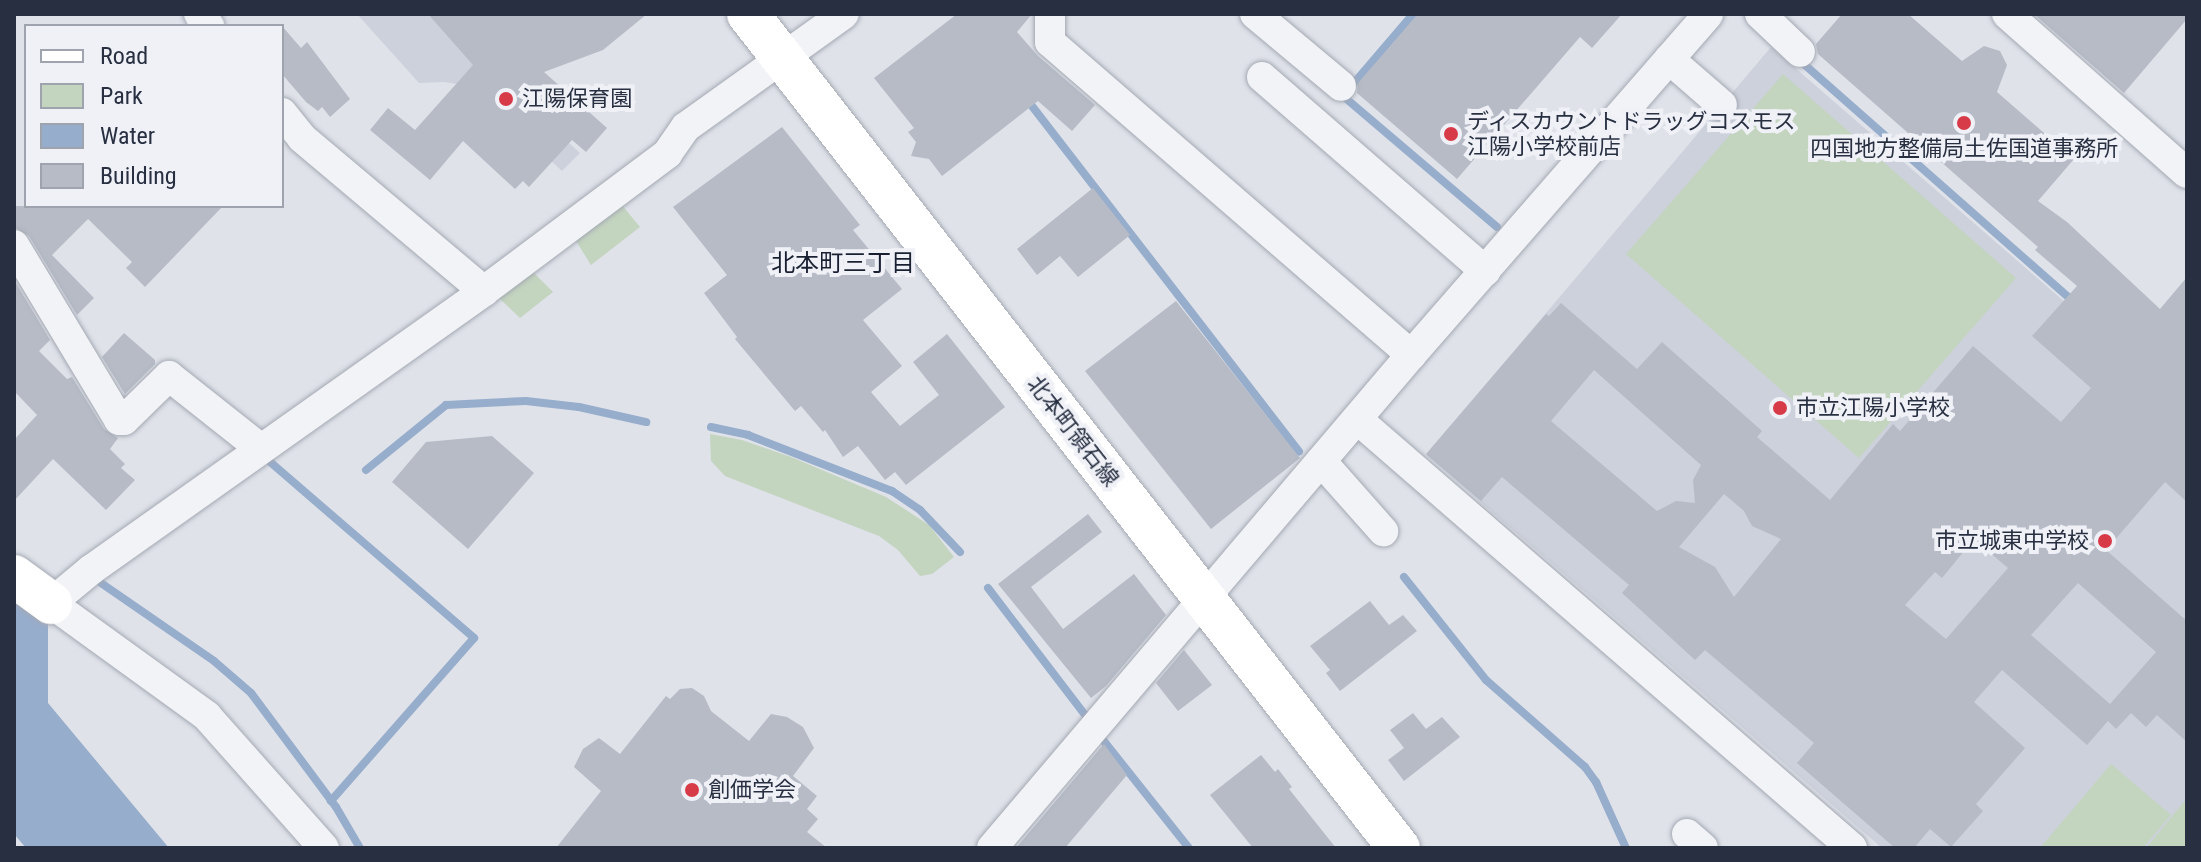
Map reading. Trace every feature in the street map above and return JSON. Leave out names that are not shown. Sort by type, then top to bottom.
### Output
[{"type":"main road","name":"北本町領石線","points":[[748,14],[1399,848]]},
{"type":"main road","points":[[14,576],[51,603]]},
{"type":"street","points":[[324,848],[207,716],[51,603],[92,569],[484,291],[667,154],[686,127],[844,14]]},
{"type":"street","points":[[1050,14],[1050,42],[1411,355]]},
{"type":"street","points":[[1255,14],[1341,86]]},
{"type":"street","points":[[992,848],[1411,355],[1708,14]]},
{"type":"street","points":[[1760,14],[1800,52]]},
{"type":"street","points":[[2007,14],[2187,173]]},
{"type":"street","points":[[1669,59],[1722,105]]},
{"type":"street","points":[[1262,77],[1485,271]]},
{"type":"street","points":[[284,116],[302,138],[484,291]]},
{"type":"street","points":[[14,245],[119,420],[124,420],[169,376],[261,449]]},
{"type":"street","points":[[1357,419],[1852,848]]},
{"type":"street","points":[[1321,461],[1383,531]]},
{"type":"shaded area","name":"江陽保育園","points":[[357,14],[495,14],[538,115],[580,153],[562,171],[471,86],[444,82],[419,83]]},
{"type":"shaded area","name":"市立江陽小学校","points":[[1771,47],[2187,408],[2187,848],[1882,848],[1426,455]]},
{"type":"green space","points":[[1783,74],[2016,278],[1859,458],[1626,254]]},
{"type":"green space","points":[[621,204],[640,227],[591,265],[576,241]]},
{"type":"green space","points":[[533,272],[553,292],[520,318],[498,297]]},
{"type":"green space","points":[[710,434],[742,440],[791,457],[886,497],[929,525],[954,557],[932,574],[920,576],[898,550],[879,536],[725,476],[711,461]]},
{"type":"green space","points":[[2111,764],[2171,815],[2143,848],[2040,848]]},
{"type":"green space","points":[[2187,798],[2187,848],[2146,848]]},
{"type":"water","points":[[14,599],[48,623],[48,703],[169,848],[26,848],[14,834]]},
{"type":"building","points":[[428,14],[647,14],[603,50],[544,72],[607,128],[586,152],[572,140],[529,187],[523,181],[515,189],[463,141],[430,180],[370,130],[388,108],[415,130],[473,65]]},
{"type":"building","points":[[957,14],[1032,14],[1017,32],[1038,56],[1095,105],[1072,131],[1038,101],[942,176],[929,159],[911,156],[916,142],[908,132],[914,128],[874,78]]},
{"type":"building","name":"ディスカウントドラッグコスモス 江陽小学校前店","points":[[1418,14],[1622,14],[1592,48],[1580,37],[1457,179],[1357,93],[1358,83]]},
{"type":"building","points":[[1842,14],[1908,14],[1962,61],[1984,46],[2000,51],[2007,65],[1997,92],[2074,159],[2038,201],[2067,222],[2160,309],[2187,277],[2187,502],[2165,482],[2106,550],[2187,621],[2187,742],[2157,715],[2146,727],[2131,713],[2116,729],[2108,721],[2087,745],[2002,670],[1974,702],[2025,748],[1976,804],[1983,811],[1951,847],[1930,829],[1914,848],[1895,848],[1797,763],[1814,743],[1705,650],[1695,660],[1622,593],[1629,585],[1502,477],[1481,501],[1426,454],[1546,314],[1549,316],[1561,303],[1637,369],[1662,342],[1762,431],[1757,437],[1830,500],[1893,424],[1900,431],[1973,346],[2061,422],[2091,388],[2032,336],[2077,286],[2035,250],[2038,247],[1818,54],[1816,44]],"holes":[[[1594,370],[1701,465],[1693,480],[1695,503],[1676,501],[1657,511],[1551,421]],[[1724,494],[1744,511],[1752,526],[1781,539],[1734,597],[1715,567],[1679,547]],[[1974,539],[2008,568],[1946,639],[1905,605],[1935,572],[1942,578]],[[2078,583],[2156,652],[2110,704],[2031,635]]]},
{"type":"building","points":[[2034,14],[2187,14],[2187,19],[2124,93]]},
{"type":"building","points":[[284,28],[301,48],[307,42],[350,99],[330,117],[322,107],[318,111],[284,76]]},
{"type":"building","points":[[782,127],[860,225],[853,230],[902,289],[863,320],[902,366],[871,392],[900,426],[939,395],[913,362],[947,334],[1005,407],[906,485],[895,472],[885,480],[858,446],[843,457],[825,430],[823,432],[801,406],[795,411],[735,339],[737,337],[704,293],[727,275],[673,207]]},
{"type":"building","points":[[1093,188],[1130,235],[1078,277],[1060,256],[1037,275],[1017,249]]},
{"type":"building","points":[[14,206],[221,208],[145,287],[126,268],[132,262],[88,219],[52,255],[94,298],[77,315],[29,236],[14,227]]},
{"type":"building","points":[[14,280],[50,340],[39,351],[67,379],[72,377],[104,429],[118,438],[110,449],[125,464],[121,468],[135,480],[106,510],[53,459],[14,501],[14,440],[37,415],[14,391]]},
{"type":"building","points":[[1176,301],[1300,458],[1211,529],[1085,371]]},
{"type":"building","points":[[124,333],[155,360],[155,364],[125,394],[102,357]]},
{"type":"building","points":[[492,436],[534,473],[468,549],[392,482],[426,442]]},
{"type":"building","points":[[1088,514],[1102,532],[1031,587],[1063,629],[1134,574],[1166,615],[1106,686],[1091,698],[998,584]]},
{"type":"building","points":[[1370,601],[1389,625],[1403,615],[1417,631],[1340,691],[1326,673],[1330,670],[1310,646]]},
{"type":"building","points":[[1184,650],[1212,685],[1178,711],[1156,683]]},
{"type":"building","name":"創価学会","points":[[692,688],[704,696],[711,711],[749,741],[771,714],[787,717],[803,727],[814,748],[793,776],[817,796],[807,809],[818,819],[807,832],[827,848],[556,848],[601,791],[574,767],[583,749],[599,738],[620,754],[666,696],[670,699],[680,689]]},
{"type":"building","points":[[1413,713],[1426,729],[1442,717],[1460,737],[1404,781],[1388,760],[1404,748],[1390,730]]},
{"type":"building","points":[[1104,744],[1127,775],[1065,848],[1016,848]]},
{"type":"building","points":[[1261,755],[1275,772],[1278,769],[1292,787],[1289,789],[1336,848],[1253,848],[1210,795]]},
{"type":"waterway","points":[[1413,14],[1343,96],[1497,227]]},
{"type":"waterway","points":[[1797,58],[2075,303]]},
{"type":"waterway","points":[[1025,97],[1299,451]]},
{"type":"waterway","points":[[366,470],[446,405],[526,401],[579,407],[646,422]]},
{"type":"waterway","points":[[711,427],[748,435],[892,491],[920,510],[960,552]]},
{"type":"waterway","points":[[269,461],[474,638],[331,801]]},
{"type":"waterway","points":[[1404,577],[1486,680],[1585,767],[1596,782],[1626,848]]},
{"type":"waterway","points":[[101,583],[214,661],[251,693],[336,807],[360,848]]},
{"type":"waterway","points":[[988,588],[1086,716]]},
{"type":"waterway","points":[[1103,740],[1189,848]]},
{"type":"place","name":"江陽保育園","points":[[506,99]]},
{"type":"place","name":"四国地方整備局土佐国道事務所","points":[[1964,123]]},
{"type":"place","name":"ディスカウントドラッグコスモス 江陽小学校前店","points":[[1451,134]]},
{"type":"place","name":"市立江陽小学校","points":[[1780,408]]},
{"type":"place","name":"市立城東中学校","points":[[2105,541]]},
{"type":"place","name":"創価学会","points":[[692,790]]},
{"type":"district","name":"北本町三丁目","points":[[843,264]]}]
